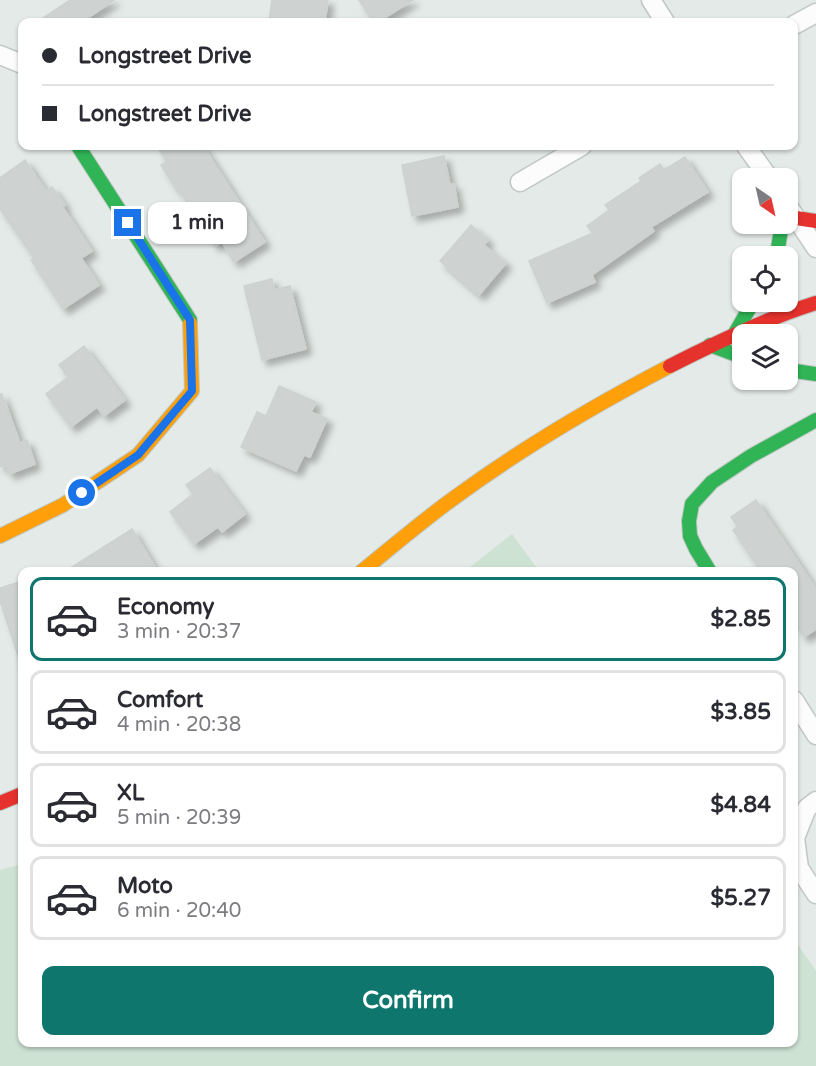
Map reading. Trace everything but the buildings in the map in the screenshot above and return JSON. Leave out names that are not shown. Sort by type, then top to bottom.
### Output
[{"type":"street","points":[[651,0],[662,18]]},
{"type":"street","points":[[798,23],[816,13]]},
{"type":"street","points":[[0,56],[18,63]]},
{"type":"street","points":[[0,536],[63,505],[138,455],[192,391],[190,320],[81,150]]},
{"type":"street","points":[[520,182],[575,150]]},
{"type":"street","points":[[749,150],[762,168]]},
{"type":"street","points":[[798,218],[816,221]]},
{"type":"street","points":[[798,227],[816,248]]},
{"type":"street","points":[[759,324],[816,303]]},
{"type":"street","points":[[367,567],[454,499],[523,450],[635,384],[732,336]]},
{"type":"street","points":[[711,345],[732,353]]},
{"type":"street","points":[[798,371],[816,374]]},
{"type":"street","points":[[707,567],[690,537],[689,521],[692,504],[712,482],[751,456],[816,420]]},
{"type":"street","points":[[798,706],[816,735]]},
{"type":"street","points":[[0,803],[18,796]]},
{"type":"street","points":[[798,830],[807,808],[816,801]]},
{"type":"street","points":[[798,860],[799,868],[816,894]]},
{"type":"green space","points":[[512,534],[536,567],[470,567]]},
{"type":"green space","points":[[18,865],[18,1047],[798,1047],[798,945],[816,971],[816,1066],[0,1066],[0,870]]},
{"type":"traffic: fast","points":[[81,150],[190,323]]},
{"type":"traffic: fast","points":[[778,246],[780,234]]},
{"type":"traffic: fast","points":[[740,324],[747,312]]},
{"type":"traffic: fast","points":[[710,345],[732,353]]},
{"type":"traffic: fast","points":[[798,371],[816,374]]},
{"type":"traffic: fast","points":[[707,567],[690,536],[689,521],[692,504],[712,482],[751,456],[816,420]]},
{"type":"traffic: slow","points":[[0,536],[63,505],[138,455],[192,391],[190,323]]},
{"type":"traffic: slow","points":[[367,567],[442,507],[506,462],[614,396],[670,366]]},
{"type":"traffic: jam","points":[[798,218],[816,221]]},
{"type":"traffic: jam","points":[[670,366],[778,316],[816,303]]},
{"type":"traffic: jam","points":[[0,803],[18,796]]},
{"type":"route","points":[[82,493],[138,455],[192,391],[190,320],[128,223]]}]
